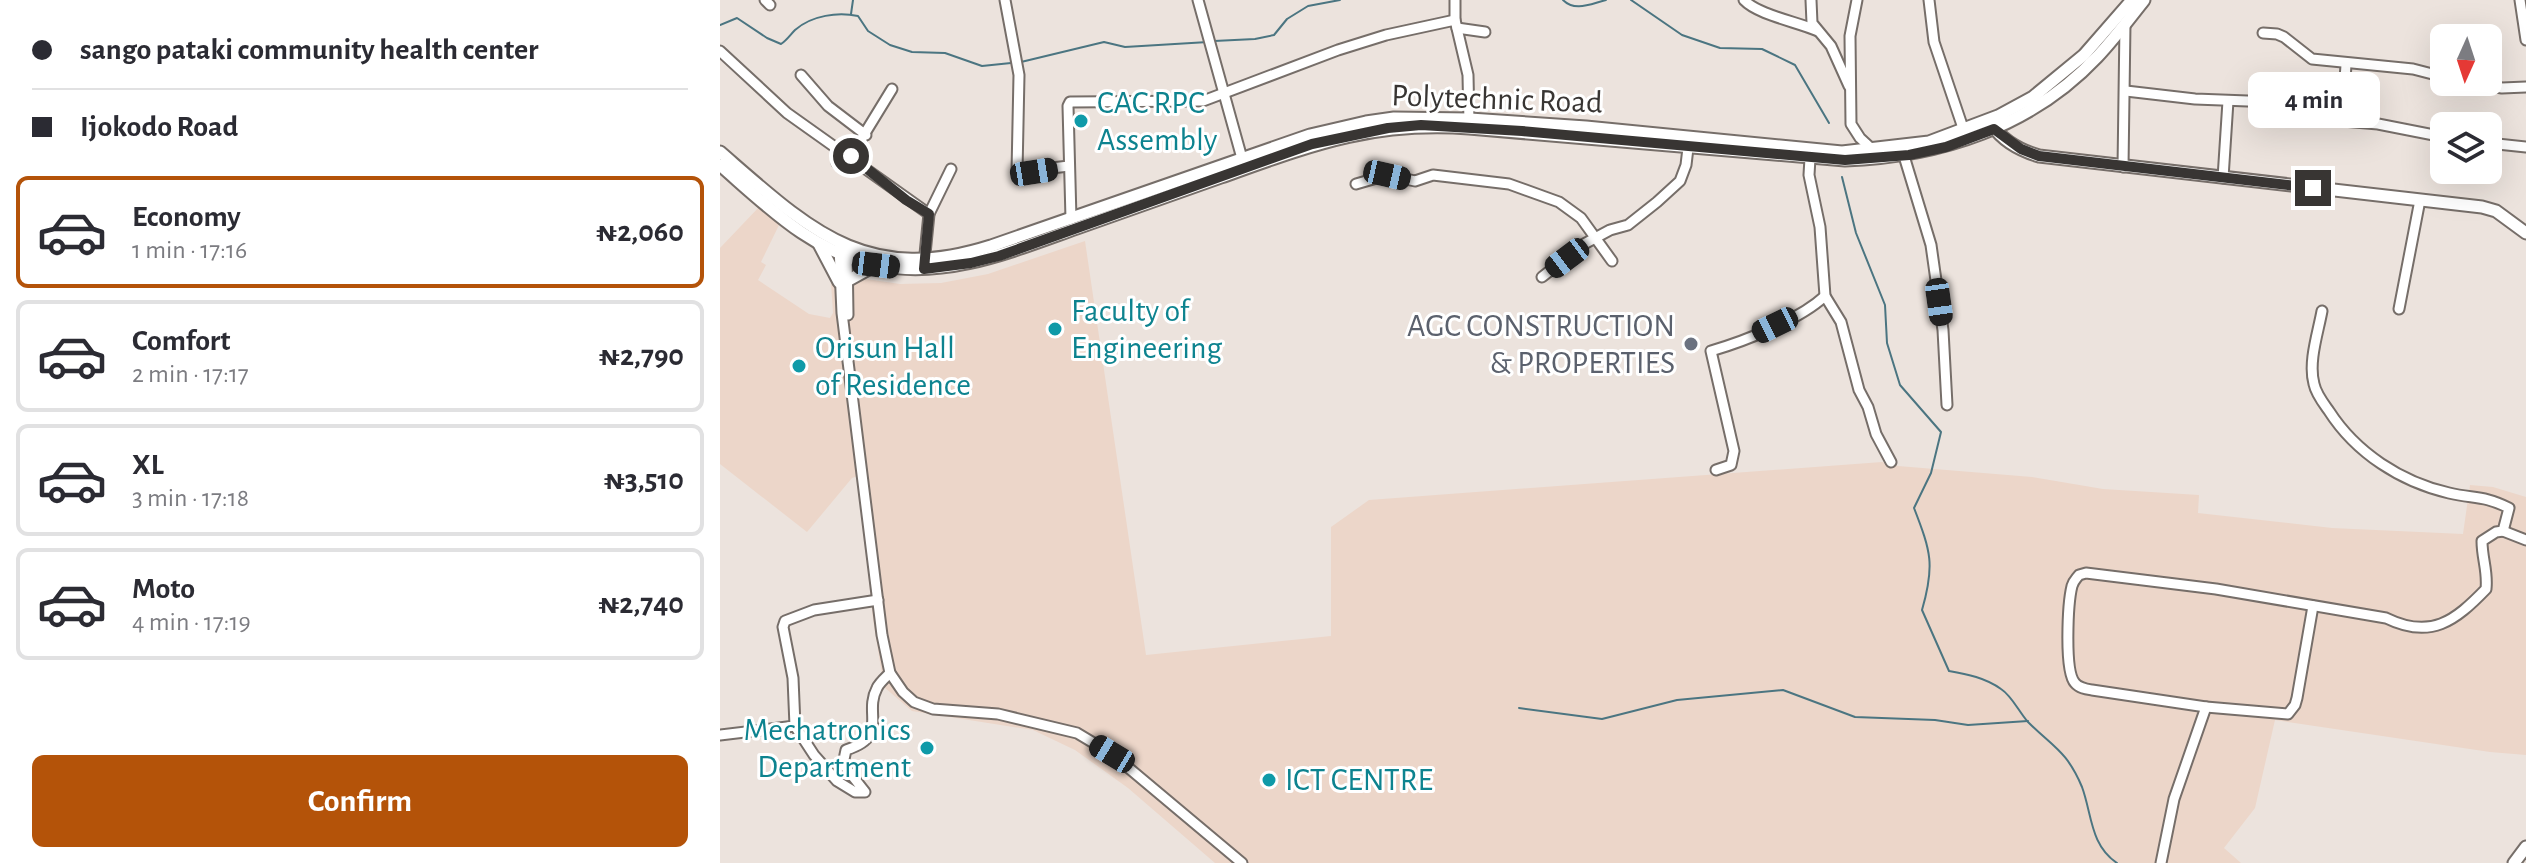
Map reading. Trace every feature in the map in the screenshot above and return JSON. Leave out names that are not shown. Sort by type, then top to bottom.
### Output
[{"type":"main road","name":"Polytechnic Road","points":[[1469,123],[1586,127],[1842,152],[1929,142],[1997,122],[2033,97],[2077,62],[2132,0]]},
{"type":"main road","name":"Polytechnic Road","points":[[720,152],[811,228],[843,249],[876,265],[985,260],[1106,212],[1243,164],[1310,135],[1366,122],[1423,117],[1688,148],[1845,160],[1904,156],[1946,147],[2037,106],[2067,84],[2096,59],[2144,0]]},
{"type":"main road","points":[[1997,122],[2013,143],[2039,156],[2461,204],[2496,211],[2526,233]]},
{"type":"main road","name":"Polytechnic Road","points":[[720,165],[785,221],[819,243],[924,265],[968,254],[1071,219],[1106,212]]},
{"type":"main road","points":[[819,243],[843,282],[876,265]]},
{"type":"main road","points":[[2514,863],[2526,847]]},
{"type":"street","points":[[1005,0],[1019,75],[1017,172],[1069,166]]},
{"type":"street","points":[[1198,0],[1243,164]]},
{"type":"street","points":[[1455,0],[1456,24],[1468,75],[1469,123]]},
{"type":"street","points":[[1744,0],[1758,9],[1818,31]]},
{"type":"street","points":[[1811,0],[1812,23],[1831,46],[1851,89]]},
{"type":"street","points":[[1857,0],[1850,36],[1851,124],[1873,150]]},
{"type":"street","points":[[1929,0],[1934,42],[1964,131]]},
{"type":"street","points":[[2520,0],[2526,40]]},
{"type":"street","points":[[1071,219],[1069,103],[1189,103],[1222,96],[1350,46],[1423,25],[1456,24],[1485,32]]},
{"type":"street","points":[[2123,167],[2125,24]]},
{"type":"street","points":[[2263,33],[2284,37],[2312,59],[2346,65],[2387,66],[2430,74]]},
{"type":"street","points":[[720,51],[787,113],[929,214]]},
{"type":"street","points":[[2342,121],[2346,65]]},
{"type":"street","points":[[801,75],[828,106],[866,135]]},
{"type":"street","points":[[2502,88],[2526,87]]},
{"type":"street","points":[[837,163],[851,156],[892,89]]},
{"type":"street","points":[[2126,91],[2228,101],[2274,102],[2295,117],[2378,124],[2430,134]]},
{"type":"street","points":[[2223,178],[2228,101]]},
{"type":"street","points":[[2502,144],[2526,147]]},
{"type":"street","points":[[1542,277],[1596,237],[1628,225],[1680,181],[1688,148]]},
{"type":"street","points":[[1904,156],[1931,245],[1943,330],[1947,405]]},
{"type":"street","points":[[1810,158],[1809,175],[1820,227],[1825,296],[1841,322],[1859,390],[1891,462]]},
{"type":"street","points":[[924,265],[929,214],[951,169]]},
{"type":"street","points":[[1356,184],[1387,175],[1415,181],[1433,175],[1509,184],[1559,202],[1581,218],[1612,261]]},
{"type":"street","points":[[2399,309],[2420,200]]},
{"type":"street","points":[[843,249],[846,330],[878,600],[890,673],[914,702],[933,709],[998,714],[1077,733],[1112,754],[1242,863]]},
{"type":"street","points":[[1716,470],[1731,465],[1734,451],[1711,351],[1736,344],[1811,309],[1825,296]]},
{"type":"street","points":[[2322,311],[2312,368],[2314,386],[2342,432],[2374,459],[2408,480],[2450,494],[2489,498],[2509,508],[2503,531]]},
{"type":"street","points":[[2313,606],[2297,698],[2288,714],[2206,707],[2092,690],[2081,688],[2070,675],[2071,588],[2079,575],[2086,573],[2216,589],[2386,618],[2411,626],[2440,626],[2452,621],[2486,589],[2488,570],[2482,561],[2482,541],[2503,531],[2526,540]]},
{"type":"street","points":[[878,600],[814,610],[785,621],[783,627],[793,678],[795,726],[814,755],[837,781],[855,792],[865,792],[843,764],[846,750],[866,740],[872,728],[876,689],[890,673]]},
{"type":"street","points":[[2161,863],[2174,799],[2206,707]]},
{"type":"street","points":[[720,735],[795,726]]},
{"type":"shaded area","points":[[760,206],[780,223],[761,262],[766,265],[758,280],[809,314],[830,318],[833,313],[831,283],[848,282],[853,277],[900,284],[941,283],[988,274],[1085,241],[1146,655],[1331,636],[1331,527],[1369,500],[1882,462],[2032,477],[2103,489],[2199,495],[2198,513],[2332,528],[2463,534],[2470,485],[2493,487],[2526,497],[2526,755],[2275,720],[2255,808],[2224,848],[2241,863],[1215,863],[1128,788],[1075,750],[1033,730],[912,711],[884,687],[873,619],[858,476],[852,478],[807,532],[720,464],[720,248]]},
{"type":"waterway","points":[[851,14],[853,0]]},
{"type":"waterway","points":[[1214,41],[1274,35],[1287,19],[1308,6],[1340,0]]},
{"type":"waterway","points":[[1563,0],[1573,6],[1606,0]]},
{"type":"waterway","points":[[1631,0],[1682,35],[1720,48],[1762,49],[1795,65],[1829,123]]},
{"type":"waterway","points":[[720,25],[737,18],[781,44],[809,21],[834,15],[858,16],[868,31],[890,45],[912,52],[945,53],[982,66],[1011,63]]},
{"type":"waterway","points":[[1021,62],[1104,42],[1125,47],[1208,42]]},
{"type":"waterway","points":[[1842,177],[1856,233],[1885,305],[1887,343],[1900,385],[1941,432],[1931,473],[1914,508],[1924,536],[1930,570],[1922,610],[1949,671],[1983,679],[2001,689],[2028,722],[2065,757],[2082,787],[2097,838],[2108,856],[2117,863]]},
{"type":"waterway","points":[[1519,708],[1602,719],[1677,700],[1783,690],[1855,717],[1935,720],[1968,725],[2028,721]]},
{"type":"place","name":"CAC RPC Assembly","points":[[1081,121]]},
{"type":"place","name":"Faculty of Engineering","points":[[1055,329]]},
{"type":"place","name":"AGC CONSTRUCTION & PROPERTIES","points":[[1691,344]]},
{"type":"place","name":"Orisun Hall of Residence","points":[[799,366]]},
{"type":"place","name":"Mechatronics Department","points":[[927,748]]},
{"type":"place","name":"ICT CENTRE","points":[[1269,780]]},
{"type":"route","points":[[851,156],[906,200],[929,214],[924,269],[999,256],[1312,144],[1368,131],[1421,125],[1845,160],[1909,155],[1946,147],[1994,129],[2021,149],[2039,156],[2313,188]]}]
